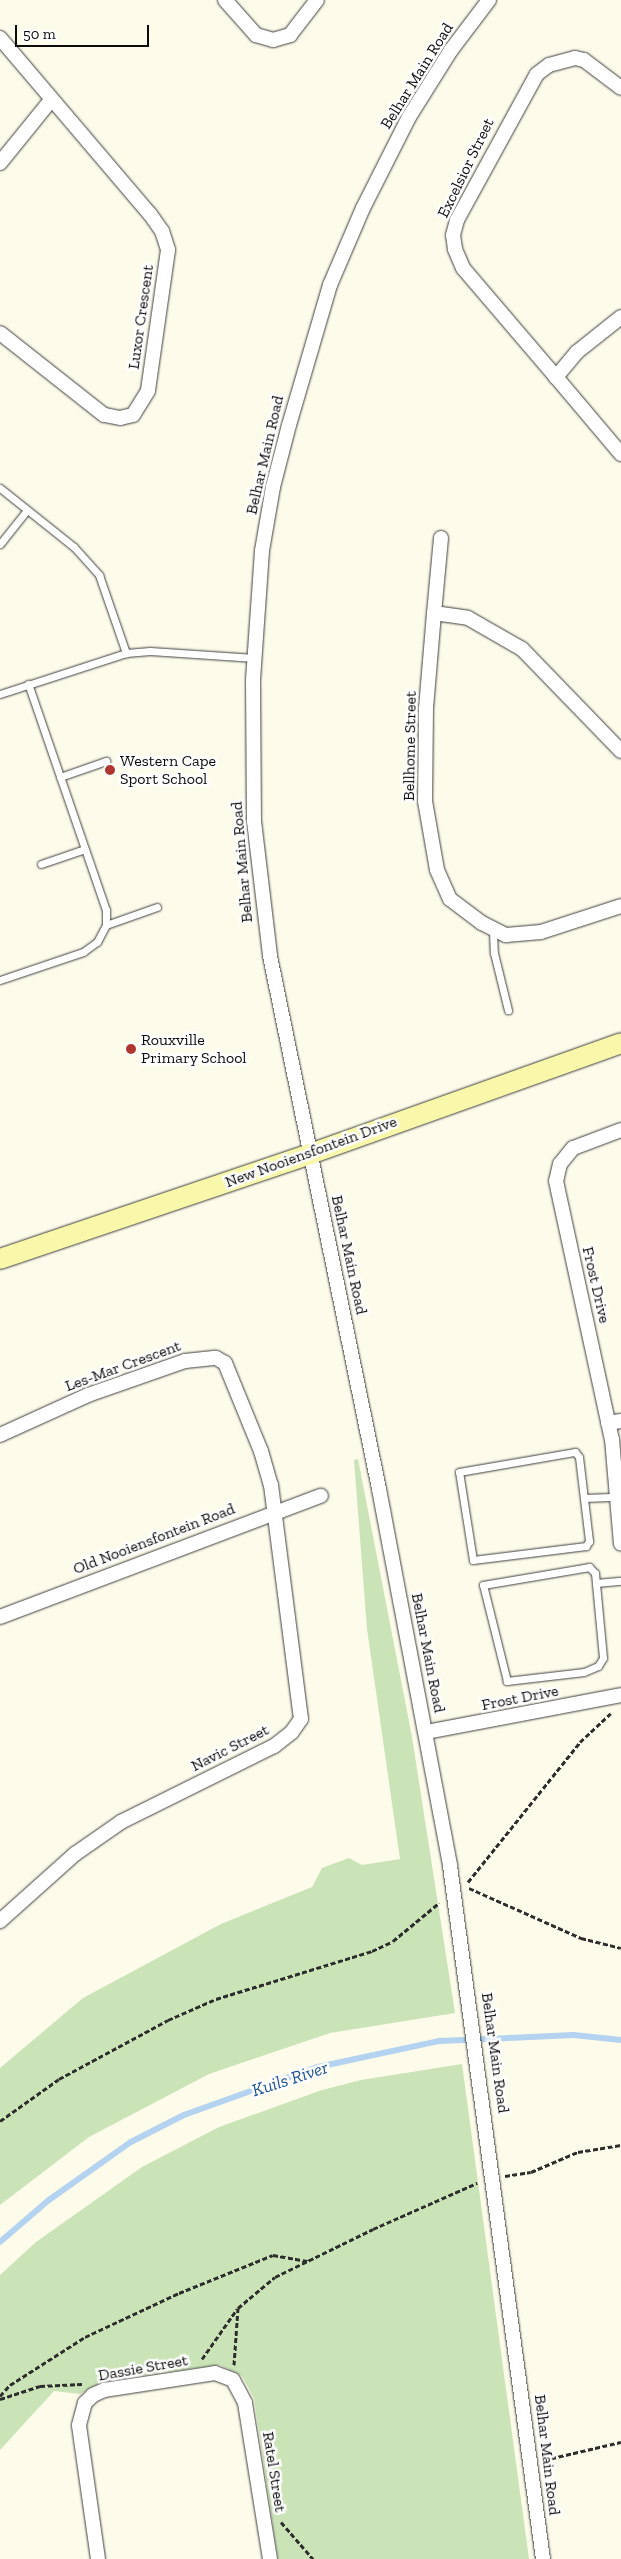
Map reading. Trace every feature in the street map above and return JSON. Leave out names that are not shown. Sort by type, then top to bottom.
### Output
[{"type":"street","points":[[225,0],[256,35],[273,40],[290,35],[317,0]]},
{"type":"street","name":"Belhar Main Road","points":[[489,0],[451,50],[409,117],[363,208],[330,285],[273,487],[262,551],[254,658],[257,862],[270,956],[426,1732],[462,1948],[543,2559]]},
{"type":"street","name":"Luxor Crescent","points":[[0,38],[162,231],[168,250],[167,269],[148,391],[133,415],[120,418],[104,415],[0,333]]},
{"type":"street","name":"Excelsior Street","points":[[621,88],[584,60],[575,58],[550,66],[537,74],[457,220],[453,235],[455,250],[464,268],[621,454]]},
{"type":"street","points":[[0,163],[51,100]]},
{"type":"street","points":[[556,377],[577,352],[621,317]]},
{"type":"street","name":"Bellhome Street","points":[[441,538],[426,708],[425,801],[437,870],[450,899],[493,930],[506,935],[542,932],[621,906]]},
{"type":"street","points":[[434,614],[468,618],[522,649],[621,751]]},
{"type":"street","name":"New Nooiensfontein Drive","points":[[0,1259],[310,1154],[621,1044]]},
{"type":"street","name":"Frost Drive","points":[[621,1130],[573,1148],[560,1164],[556,1180],[615,1422],[617,1496],[621,1544]]},
{"type":"street","name":"Les-Mar Crescent","points":[[0,1435],[88,1394],[185,1361],[216,1358],[225,1363],[261,1451],[275,1512]]},
{"type":"street","name":"Old Nooiensfontein Road","points":[[0,1617],[321,1496]]},
{"type":"street","name":"Navic Street","points":[[0,1921],[75,1854],[121,1822],[274,1746],[292,1732],[301,1718],[300,1703],[275,1512]]},
{"type":"street","name":"Frost Drive","points":[[426,1732],[619,1695]]},
{"type":"street","name":"Dassie Street","points":[[98,2559],[79,2425],[85,2403],[92,2395],[104,2390],[215,2373],[237,2386]]},
{"type":"street","name":"Ratel Street","points":[[237,2386],[270,2559]]},
{"type":"lane","points":[[0,488],[74,546],[99,575],[126,652]]},
{"type":"lane","points":[[0,544],[27,510]]},
{"type":"lane","points":[[0,694],[126,652],[150,651],[254,658]]},
{"type":"lane","points":[[0,980],[83,952],[97,942],[106,925],[106,910],[28,684]]},
{"type":"lane","points":[[60,777],[106,761]]},
{"type":"lane","points":[[41,864],[85,849]]},
{"type":"lane","points":[[106,925],[157,908]]},
{"type":"lane","points":[[493,930],[494,953],[508,1010]]},
{"type":"lane","points":[[575,1452],[579,1456],[584,1498],[589,1540],[586,1546],[475,1562],[472,1558],[458,1477],[462,1471],[575,1452]]},
{"type":"lane","points":[[584,1498],[617,1496]]},
{"type":"lane","points":[[589,1567],[595,1574],[596,1583],[603,1658],[598,1666],[584,1672],[505,1680],[483,1584],[589,1567]]},
{"type":"lane","points":[[596,1583],[621,1581]]},
{"type":"path","points":[[619,1695],[611,1712],[580,1742],[466,1887],[581,1938],[621,1948]]},
{"type":"path","points":[[0,2121],[58,2079],[168,2020],[216,1998],[372,1951],[394,1941],[442,1901]]},
{"type":"path","points":[[187,2377],[238,2308],[275,2277],[461,2188],[494,2178],[532,2172],[578,2152],[621,2144]]},
{"type":"path","points":[[0,2397],[10,2384],[86,2337],[180,2293],[273,2255],[308,2261]]},
{"type":"path","points":[[237,2386],[238,2308]]},
{"type":"path","points":[[0,2397],[40,2386],[62,2384],[82,2384],[104,2390]]},
{"type":"path","points":[[531,2463],[621,2442]]},
{"type":"path","points":[[263,2517],[276,2517],[313,2559]]},
{"type":"green space","points":[[358,1459],[412,1737],[455,2013],[330,2033],[209,2074],[89,2137],[0,2205],[0,2068],[83,1998],[221,1924],[312,1887],[322,1868],[349,1858],[362,1865],[400,1859],[367,1629],[354,1460]]},
{"type":"green space","points":[[462,2064],[529,2559],[278,2559],[254,2398],[242,2376],[220,2365],[105,2380],[80,2394],[54,2391],[0,2450],[0,2275],[36,2242],[142,2167],[219,2127],[322,2090],[361,2080]]},
{"type":"waterway","name":"Kuils River","points":[[0,2242],[49,2200],[131,2142],[184,2115],[318,2067],[439,2041],[574,2035],[621,2040]]},
{"type":"place","name":"Western Cape Sport School","points":[[110,770]]},
{"type":"place","name":"Rouxville Primary School","points":[[131,1049]]}]
